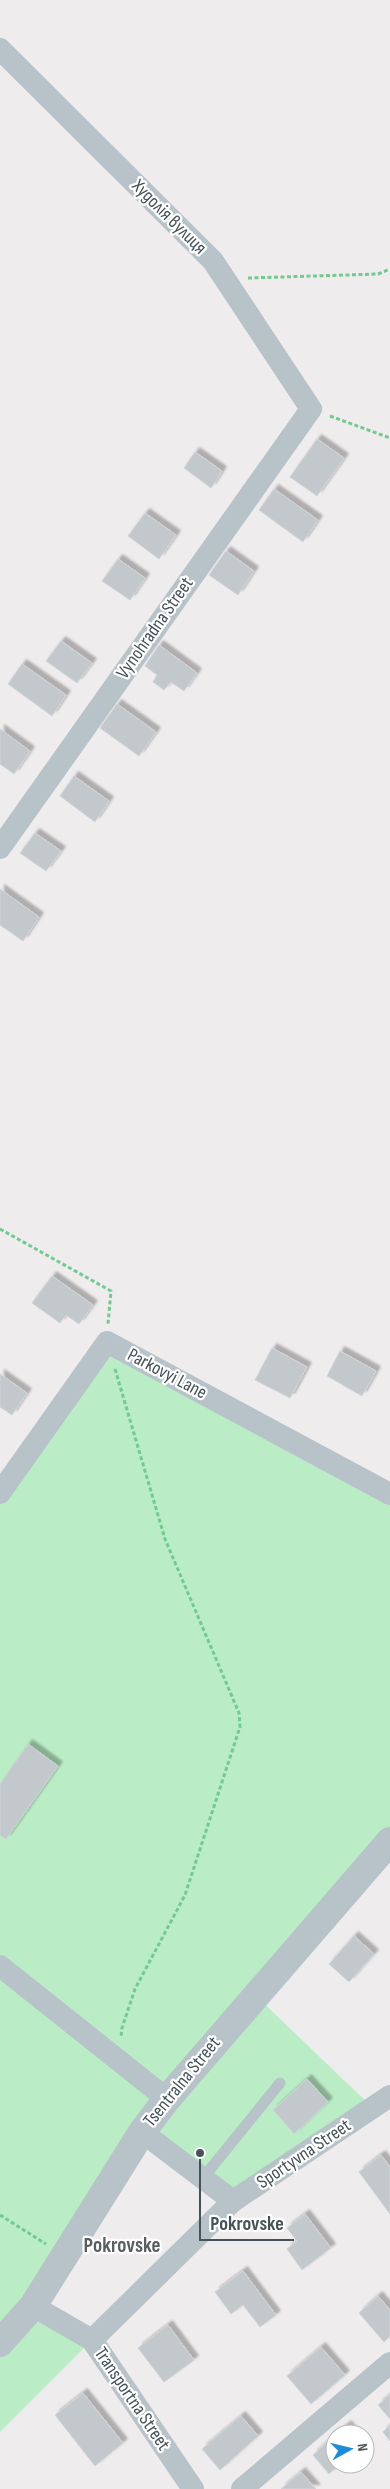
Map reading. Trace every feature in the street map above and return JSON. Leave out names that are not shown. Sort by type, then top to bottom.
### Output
[{"type":"street","name":"Худолія вулиця","points":[[0,49],[213,261],[310,409]]},
{"type":"street","name":"Vynohradna Street","points":[[0,848],[310,409]]},
{"type":"street","name":"Parkovyi Lane","points":[[0,1493],[107,1342],[390,1494]]},
{"type":"street","name":"Tsentralna Street","points":[[0,2343],[32,2306],[142,2132],[167,2099],[390,1841]]},
{"type":"street","points":[[0,1966],[167,2099]]},
{"type":"street","name":"Sportyvna Street","points":[[92,2340],[233,2201],[390,2096]]},
{"type":"street","points":[[142,2132],[233,2201]]},
{"type":"street","name":"Transportna Street","points":[[32,2306],[92,2340],[193,2489]]},
{"type":"street","points":[[242,2489],[390,2363]]},
{"type":"lane","points":[[202,2178],[280,2083]]},
{"type":"path","points":[[225,279],[378,274],[390,269]]},
{"type":"path","points":[[310,409],[390,438]]},
{"type":"path","points":[[0,1229],[111,1291],[107,1342],[165,1539],[238,1713],[240,1728],[185,1895],[136,1989],[122,2028],[119,2061]]},
{"type":"path","points":[[0,2215],[64,2256]]},
{"type":"green space","points":[[107,1342],[390,1494],[390,1841],[255,1995],[373,2108],[233,2201],[142,2132],[33,2306],[92,2340],[0,2432],[0,1493]]},
{"type":"building","points":[[317,439],[344,458],[317,496],[290,477]]},
{"type":"building","points":[[195,452],[222,471],[211,488],[184,468]]},
{"type":"building","points":[[274,489],[318,520],[303,542],[259,510]]},
{"type":"building","points":[[145,513],[176,535],[159,559],[128,536]]},
{"type":"building","points":[[226,551],[254,571],[238,595],[209,575]]},
{"type":"building","points":[[118,559],[145,578],[130,600],[102,581]]},
{"type":"building","points":[[61,641],[92,663],[77,683],[46,661]]},
{"type":"building","points":[[159,645],[197,673],[184,691],[171,682],[164,690],[153,682],[157,675],[145,666]]},
{"type":"building","points":[[22,664],[66,695],[52,716],[8,684]]},
{"type":"building","points":[[117,704],[156,732],[139,756],[100,728]]},
{"type":"building","points":[[0,729],[30,751],[14,774],[0,764]]},
{"type":"building","points":[[74,776],[109,801],[95,822],[60,796]]},
{"type":"building","points":[[35,833],[61,851],[46,871],[20,853]]},
{"type":"building","points":[[0,889],[39,917],[23,941],[0,925]]},
{"type":"building","points":[[52,1276],[93,1305],[79,1324],[66,1315],[60,1323],[32,1303]]},
{"type":"building","points":[[272,1348],[307,1367],[290,1398],[255,1380]]},
{"type":"building","points":[[340,1351],[376,1371],[362,1396],[327,1376]]},
{"type":"building","points":[[0,1374],[27,1393],[12,1415],[0,1407]]},
{"type":"building","points":[[28,1744],[58,1766],[6,1839],[0,1835],[0,1784]]},
{"type":"building","points":[[354,1936],[374,1954],[349,1982],[329,1964]]},
{"type":"building","points":[[307,2079],[328,2102],[294,2134],[273,2110]]},
{"type":"building","points":[[381,2155],[390,2167],[390,2214],[359,2172]]},
{"type":"building","points":[[305,2214],[331,2248],[302,2270],[287,2249],[297,2241],[287,2228]]},
{"type":"building","points":[[243,2271],[276,2315],[260,2327],[243,2305],[231,2314],[215,2292]]},
{"type":"building","points":[[378,2296],[390,2310],[390,2336],[384,2342],[359,2313]]},
{"type":"building","points":[[168,2325],[194,2360],[164,2382],[138,2348]]},
{"type":"building","points":[[321,2347],[345,2375],[311,2404],[287,2376]]},
{"type":"building","points":[[83,2393],[123,2443],[95,2466],[55,2415]]},
{"type":"building","points":[[390,2395],[390,2419],[378,2405]]},
{"type":"building","points":[[241,2416],[258,2436],[220,2470],[202,2449]]},
{"type":"building","points":[[390,2425],[390,2441],[383,2432]]},
{"type":"building","points":[[325,2444],[325,2469],[313,2455]]},
{"type":"building","points":[[301,2472],[316,2489],[281,2489]]},
{"type":"place","name":"Pokrovske","points":[[200,2153]]},
{"type":"district","name":"Pokrovske","points":[[122,2245]]}]
